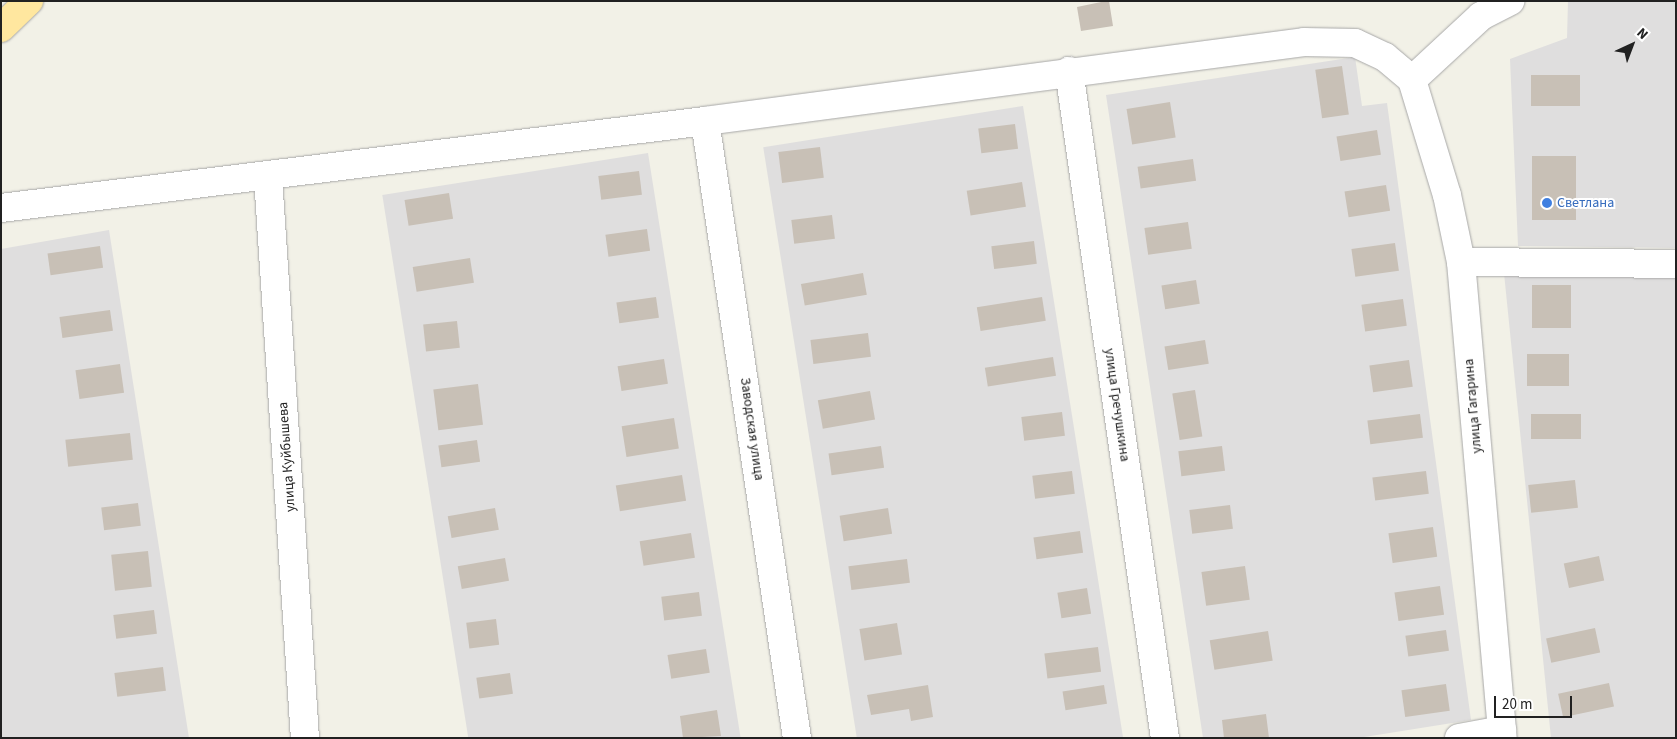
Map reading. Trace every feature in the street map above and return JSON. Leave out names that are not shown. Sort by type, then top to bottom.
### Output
[{"type":"main road","points":[[1,28],[29,1]]},
{"type":"street","points":[[1,208],[268,177],[1304,42],[1355,43],[1385,57],[1412,80],[1481,16],[1510,1]]},
{"type":"street","name":"улица Гречушкина","points":[[1069,72],[1165,738]]},
{"type":"street","name":"улица Гагарина","points":[[1412,80],[1447,195],[1461,262],[1502,734]]},
{"type":"street","name":"Заводская улица","points":[[705,121],[797,738]]},
{"type":"street","name":"улица Куйбышева","points":[[268,177],[305,738]]},
{"type":"street","points":[[1461,262],[1676,264]]},
{"type":"street","points":[[1458,738],[1502,734]]},
{"type":"shaded area","points":[[1568,1],[1676,1],[1676,248],[1518,246],[1510,59],[1567,38]]},
{"type":"shaded area","points":[[1355,57],[1362,106],[1387,103],[1471,720],[1358,738],[1203,738],[1106,95]]},
{"type":"shaded area","points":[[1023,106],[1123,738],[857,738],[763,147]]},
{"type":"shaded area","points":[[648,153],[741,738],[468,738],[382,195]]},
{"type":"shaded area","points":[[109,230],[189,738],[1,738],[1,249]]},
{"type":"shaded area","points":[[1504,273],[1676,277],[1676,738],[1551,738]]},
{"type":"building","points":[[1109,1],[1113,26],[1081,31],[1077,7]]},
{"type":"building","points":[[1342,66],[1349,115],[1322,118],[1315,70]]},
{"type":"building","points":[[1531,75],[1580,75],[1580,106],[1531,106]]},
{"type":"building","points":[[1170,102],[1176,138],[1132,144],[1127,109]]},
{"type":"building","points":[[1015,124],[1018,149],[981,153],[978,129]]},
{"type":"building","points":[[1377,130],[1381,155],[1340,161],[1337,136]]},
{"type":"building","points":[[820,147],[824,178],[782,183],[778,152]]},
{"type":"building","points":[[1532,156],[1576,156],[1576,220],[1532,220]]},
{"type":"building","points":[[1193,159],[1196,181],[1141,189],[1138,167]]},
{"type":"building","points":[[639,171],[642,195],[601,200],[598,176]]},
{"type":"building","points":[[1022,182],[1026,207],[971,215],[967,191]]},
{"type":"building","points":[[1386,185],[1390,211],[1349,217],[1345,192]]},
{"type":"building","points":[[449,193],[453,219],[409,226],[405,200]]},
{"type":"building","points":[[832,215],[835,239],[794,244],[791,220]]},
{"type":"building","points":[[1188,222],[1192,249],[1148,255],[1144,228]]},
{"type":"building","points":[[647,229],[650,251],[608,257],[605,235]]},
{"type":"building","points":[[1034,241],[1037,264],[994,269],[991,246]]},
{"type":"building","points":[[1395,243],[1399,271],[1355,277],[1351,249]]},
{"type":"building","points":[[100,246],[103,268],[51,275],[48,253]]},
{"type":"building","points":[[470,258],[474,283],[417,292],[413,267]]},
{"type":"building","points":[[863,273],[867,295],[805,306],[801,284]]},
{"type":"building","points":[[1196,280],[1200,304],[1165,309],[1161,285]]},
{"type":"building","points":[[1532,285],[1571,285],[1571,328],[1532,328]]},
{"type":"building","points":[[656,297],[659,318],[619,323],[616,303]]},
{"type":"building","points":[[1042,297],[1046,321],[981,331],[977,307]]},
{"type":"building","points":[[1403,299],[1407,326],[1365,332],[1361,305]]},
{"type":"building","points":[[110,310],[113,331],[62,338],[59,317]]},
{"type":"building","points":[[457,321],[460,348],[426,351],[423,325]]},
{"type":"building","points":[[868,333],[871,357],[813,364],[810,340]]},
{"type":"building","points":[[1205,340],[1209,364],[1168,370],[1165,346]]},
{"type":"building","points":[[1527,354],[1569,354],[1569,386],[1527,386]]},
{"type":"building","points":[[1053,357],[1056,376],[988,387],[985,368]]},
{"type":"building","points":[[664,359],[668,384],[621,391],[618,366]]},
{"type":"building","points":[[1409,360],[1413,387],[1373,392],[1369,366]]},
{"type":"building","points":[[120,364],[124,393],[79,399],[75,370]]},
{"type":"building","points":[[478,384],[483,425],[438,430],[433,389]]},
{"type":"building","points":[[1195,390],[1202,436],[1180,440],[1172,394]]},
{"type":"building","points":[[870,391],[875,420],[823,429],[818,400]]},
{"type":"building","points":[[1062,412],[1065,436],[1024,441],[1021,417]]},
{"type":"building","points":[[1420,414],[1423,438],[1370,444],[1367,420]]},
{"type":"building","points":[[1531,414],[1581,414],[1581,439],[1531,439]]},
{"type":"building","points":[[674,418],[679,449],[627,457],[622,426]]},
{"type":"building","points":[[130,433],[133,460],[68,467],[65,440]]},
{"type":"building","points":[[477,440],[480,462],[441,467],[438,445]]},
{"type":"building","points":[[881,446],[884,468],[832,475],[829,453]]},
{"type":"building","points":[[1222,446],[1225,471],[1181,476],[1178,451]]},
{"type":"building","points":[[1072,471],[1075,494],[1035,499],[1032,476]]},
{"type":"building","points":[[1426,471],[1429,494],[1375,500],[1372,478]]},
{"type":"building","points":[[682,475],[686,501],[620,511],[616,485]]},
{"type":"building","points":[[1575,480],[1578,508],[1531,513],[1528,485]]},
{"type":"building","points":[[138,503],[141,526],[104,530],[101,508]]},
{"type":"building","points":[[1230,505],[1233,529],[1192,534],[1189,510]]},
{"type":"building","points":[[495,508],[499,530],[452,538],[448,516]]},
{"type":"building","points":[[888,508],[892,534],[844,541],[840,516]]},
{"type":"building","points":[[1433,527],[1437,557],[1393,563],[1388,533]]},
{"type":"building","points":[[1080,531],[1083,553],[1037,559],[1033,538]]},
{"type":"building","points":[[691,533],[695,558],[644,566],[640,541]]},
{"type":"building","points":[[148,551],[152,587],[115,591],[111,555]]},
{"type":"building","points":[[1599,556],[1604,580],[1569,588],[1564,563]]},
{"type":"building","points":[[505,558],[509,581],[462,589],[458,566]]},
{"type":"building","points":[[907,559],[910,583],[851,590],[848,566]]},
{"type":"building","points":[[1245,566],[1250,600],[1206,606],[1201,572]]},
{"type":"building","points":[[1440,586],[1444,615],[1398,621],[1394,592]]},
{"type":"building","points":[[1087,588],[1091,614],[1061,618],[1057,593]]},
{"type":"building","points":[[699,592],[702,616],[664,620],[661,597]]},
{"type":"building","points":[[154,610],[157,634],[116,639],[113,615]]},
{"type":"building","points":[[496,619],[499,645],[469,648],[466,623]]},
{"type":"building","points":[[897,623],[902,655],[864,661],[859,629]]},
{"type":"building","points":[[1595,628],[1600,652],[1551,663],[1546,638]]},
{"type":"building","points":[[1446,630],[1449,651],[1408,657],[1405,636]]},
{"type":"building","points":[[1268,631],[1273,661],[1214,670],[1210,640]]},
{"type":"building","points":[[1098,647],[1101,672],[1047,678],[1044,654]]},
{"type":"building","points":[[706,649],[710,673],[671,679],[667,655]]},
{"type":"building","points":[[163,667],[166,691],[117,697],[114,673]]},
{"type":"building","points":[[510,673],[513,694],[479,699],[476,678]]},
{"type":"building","points":[[1609,683],[1614,706],[1563,717],[1558,694]]},
{"type":"building","points":[[1446,684],[1450,711],[1405,717],[1401,690]]},
{"type":"building","points":[[928,685],[933,717],[911,721],[909,709],[871,715],[867,695]]},
{"type":"building","points":[[1104,685],[1107,704],[1065,710],[1063,692]]},
{"type":"building","points":[[717,710],[721,736],[683,738],[680,716]]},
{"type":"building","points":[[1266,714],[1269,738],[1224,738],[1222,720]]},
{"type":"place","name":"Светлана","points":[[1547,203]]}]
